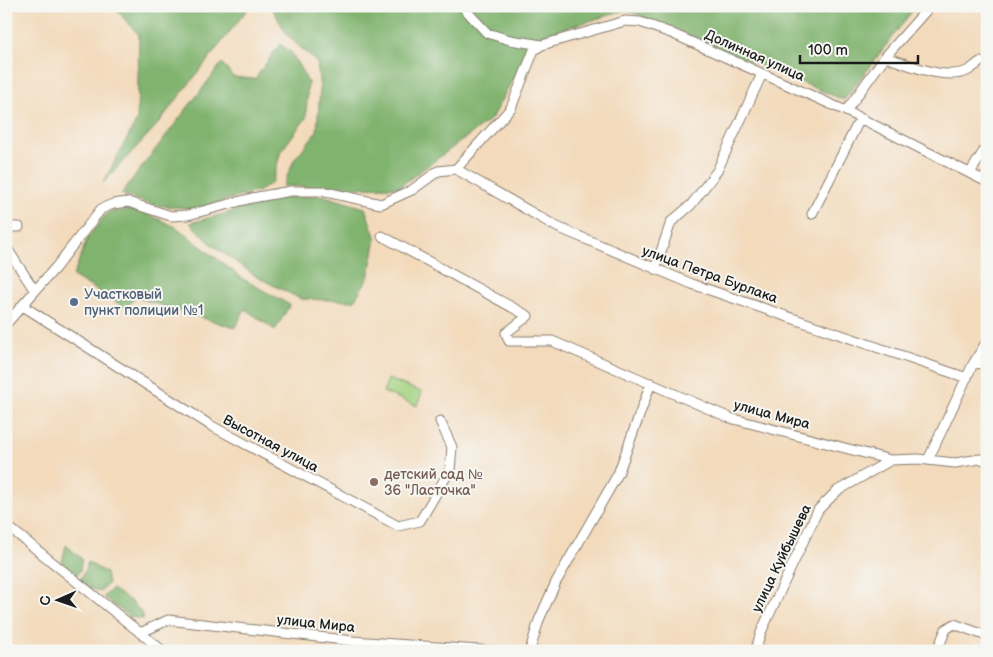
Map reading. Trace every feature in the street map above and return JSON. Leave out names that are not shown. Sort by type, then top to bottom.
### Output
[{"type":"street","points":[[462,6],[487,33],[510,40],[542,45]]},
{"type":"street","points":[[846,111],[885,57],[930,6]]},
{"type":"street","name":"Долинная улица","points":[[542,45],[625,21],[640,22],[671,33],[846,111],[987,182]]},
{"type":"street","points":[[6,324],[56,267],[101,209],[113,204],[128,202],[171,216],[188,215],[252,198],[291,191],[321,191],[381,204],[412,190],[438,171],[456,169],[511,108],[534,50],[542,45]]},
{"type":"street","points":[[885,57],[924,70],[946,74],[966,71],[980,62]]},
{"type":"street","points":[[655,269],[671,222],[691,204],[717,171],[762,74]]},
{"type":"street","points":[[812,214],[860,118]]},
{"type":"street","points":[[970,173],[987,146]]},
{"type":"street","name":"улица Петра Бурлака","points":[[456,169],[557,227],[655,269],[692,284],[967,378]]},
{"type":"street","points":[[6,227],[19,227]]},
{"type":"street","name":"улица Мира","points":[[382,236],[528,316],[506,333],[509,341],[552,341],[730,418],[890,460]]},
{"type":"street","points":[[6,247],[35,291]]},
{"type":"street","name":"Высотная улица","points":[[23,306],[210,425],[398,526],[420,521],[450,470],[452,447],[440,421]]},
{"type":"street","points":[[928,460],[973,364],[987,341]]},
{"type":"street","points":[[973,364],[987,363]]},
{"type":"street","points":[[533,651],[531,647],[539,620],[556,582],[618,474],[651,383]]},
{"type":"street","name":"улица Куйбышева","points":[[755,651],[762,630],[818,510],[837,491],[890,460],[918,459],[955,463],[980,458],[987,460]]},
{"type":"street","points":[[6,525],[163,651]]},
{"type":"street","name":"улица Мира","points":[[140,633],[168,620],[352,641],[493,651]]},
{"type":"street","points":[[937,651],[946,629],[954,624],[987,636]]},
{"type":"green space","points":[[113,6],[248,6],[247,10],[156,126],[103,183],[137,120],[139,35]]},
{"type":"green space","points":[[271,6],[916,6],[844,100],[626,10],[536,37],[491,119],[399,187],[333,188],[283,186],[294,160],[317,131],[320,89],[317,63],[287,35]]},
{"type":"green space","points":[[280,44],[291,52],[308,82],[306,118],[281,151],[272,183],[259,191],[196,209],[153,205],[121,194],[222,63],[233,77],[255,79]]},
{"type":"green space","points":[[321,195],[365,208],[376,239],[368,278],[354,301],[301,299],[257,277],[212,245],[190,223],[283,198]]},
{"type":"green space","points":[[136,209],[176,227],[243,279],[290,305],[275,330],[245,309],[235,328],[135,297],[126,308],[73,276],[88,237],[108,212]]},
{"type":"green space","points":[[388,379],[422,392],[417,406],[383,392]]},
{"type":"green space","points":[[66,545],[82,559],[80,571],[76,576],[61,566]]},
{"type":"green space","points":[[88,562],[106,573],[108,583],[101,592],[89,588],[80,580]]},
{"type":"green space","points":[[112,589],[135,605],[144,619],[130,617],[103,597]]},
{"type":"place","name":"Участковый пункт полиции №1","points":[[74,302]]},
{"type":"place","name":"детский сад № 36 \"Ласточка\"","points":[[374,482]]}]
